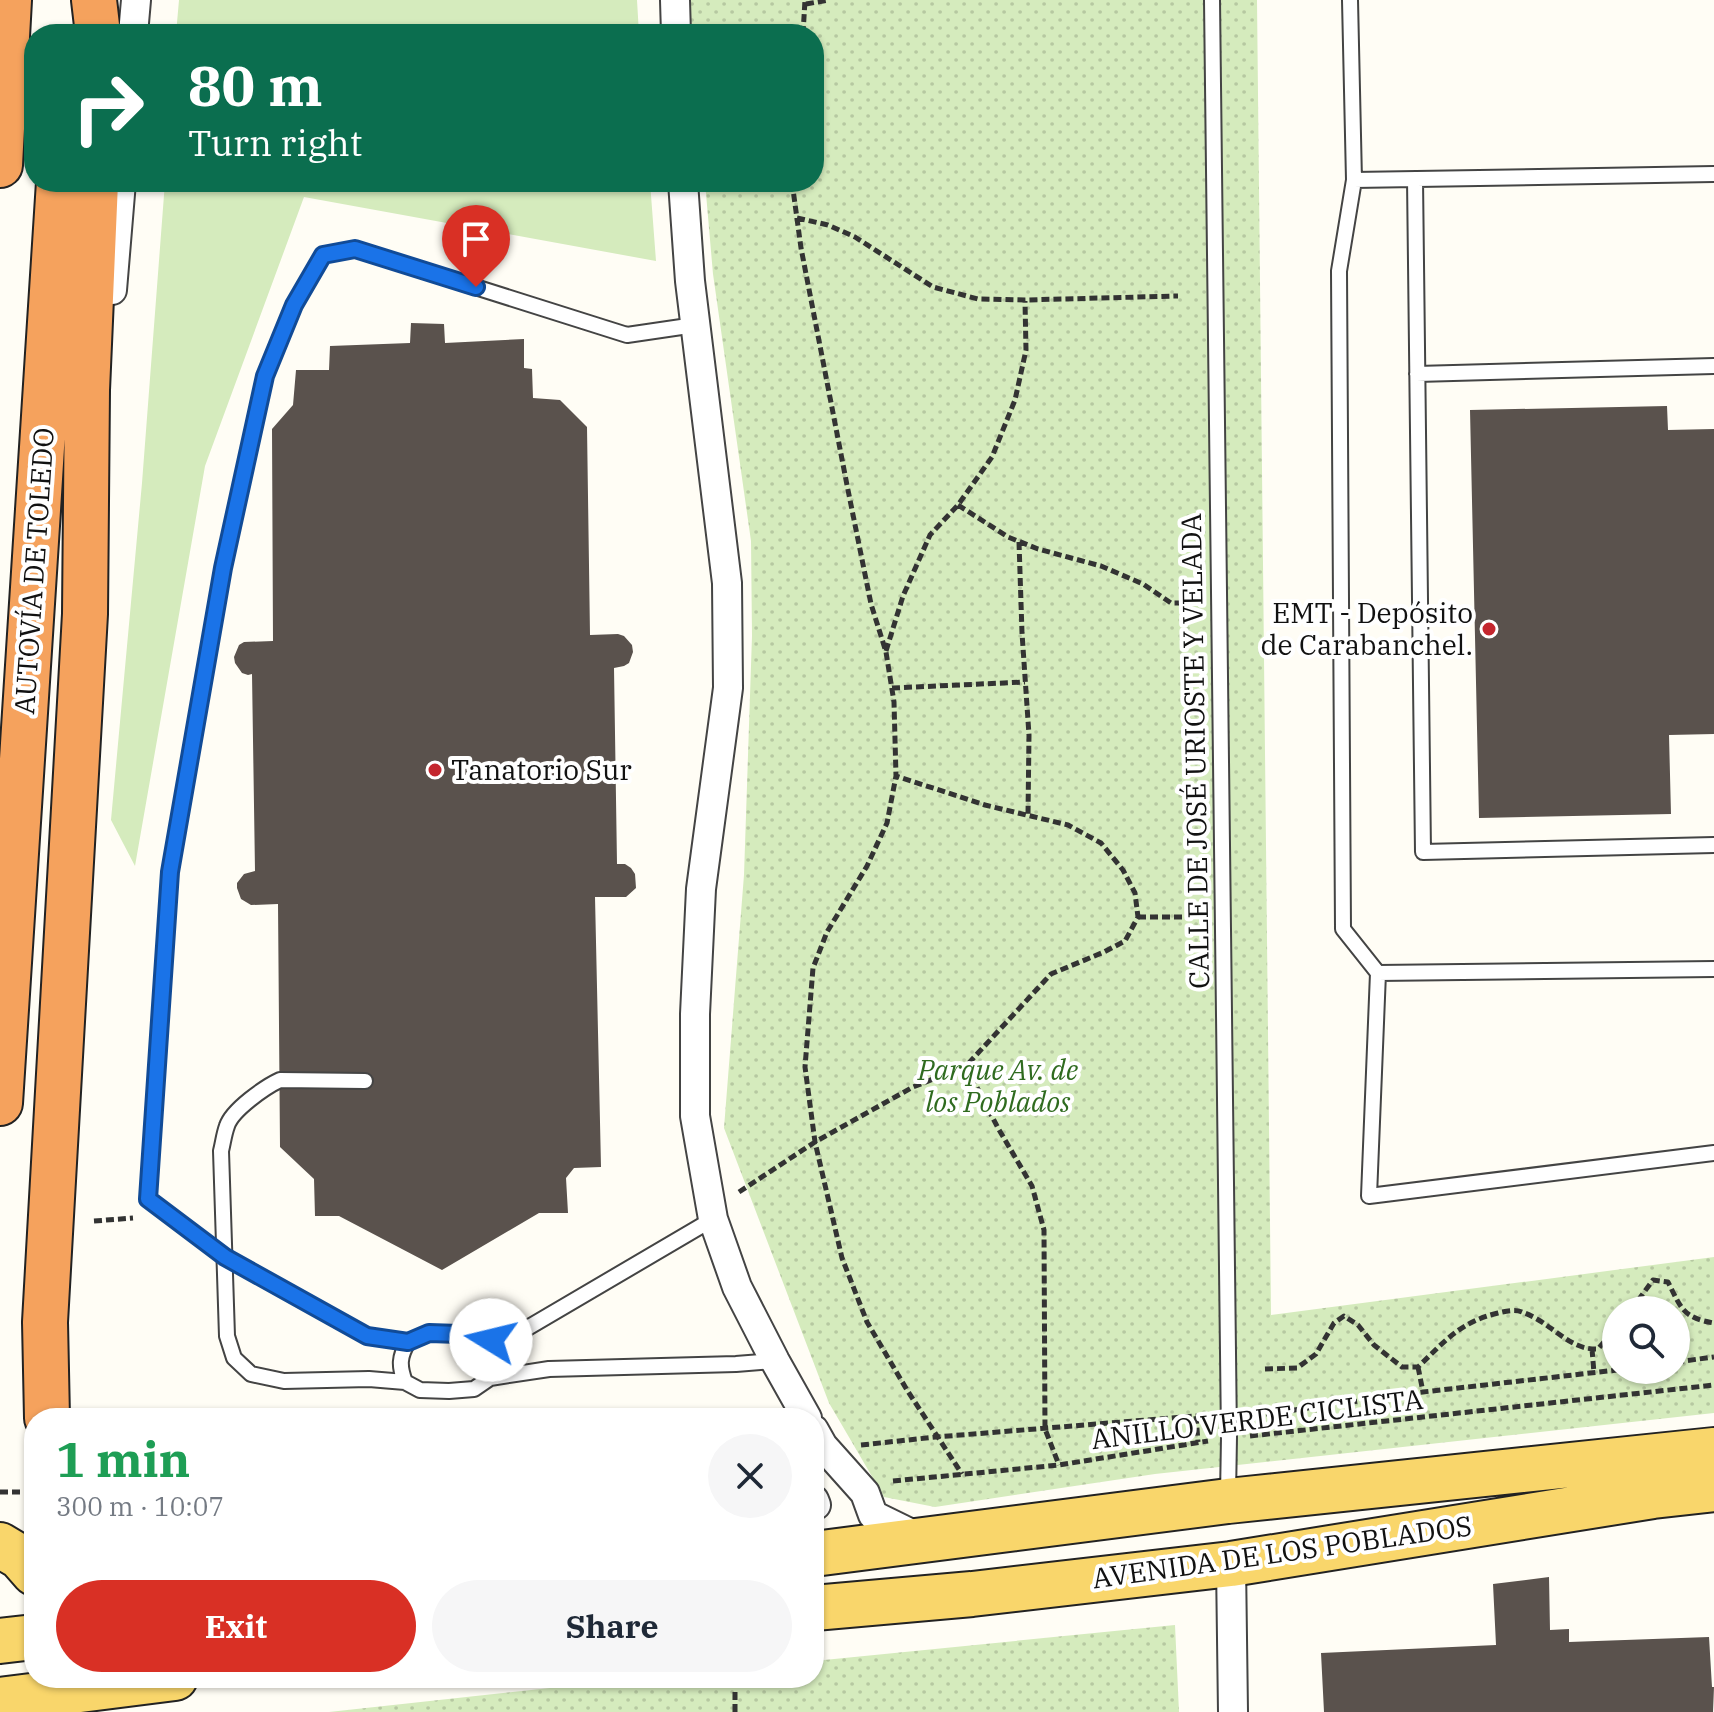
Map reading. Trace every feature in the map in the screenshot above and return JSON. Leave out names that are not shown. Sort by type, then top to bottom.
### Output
[{"type":"highway","points":[[0,165],[9,0]]},
{"type":"highway","points":[[74,24],[76,0]]},
{"type":"highway","points":[[94,0],[97,24]]},
{"type":"highway","name":"AUTOVÍA DE TOLEDO","points":[[0,1103],[58,192]]},
{"type":"highway","points":[[47,1408],[45,1322],[85,614],[87,390],[96,192]]},
{"type":"main road","name":"AVENIDA DE LOS POBLADOS","points":[[824,1553],[1228,1501],[1714,1450]]},
{"type":"main road","name":"AVENIDA DE LOS POBLADOS","points":[[832,1606],[972,1594],[1231,1564],[1653,1496],[1714,1489]]},
{"type":"main road","name":"AVENIDA DE LOS POBLADOS","points":[[832,1606],[958,1577],[1126,1554],[1210,1537],[1228,1501]]},
{"type":"main road","points":[[0,1545],[24,1562]]},
{"type":"main road","points":[[0,1641],[24,1638]]},
{"type":"main road","points":[[0,1700],[113,1688]]},
{"type":"street","points":[[134,24],[136,0]]},
{"type":"street","points":[[675,0],[676,24]]},
{"type":"street","points":[[85,614],[120,192]]},
{"type":"street","points":[[684,192],[695,325],[727,583],[728,688],[701,889],[695,1014],[695,1116],[712,1214],[737,1287],[801,1408]]},
{"type":"street","points":[[775,1361],[787,1408]]},
{"type":"street","points":[[824,1447],[865,1493],[873,1515],[924,1540]]},
{"type":"street","points":[[1231,1564],[1233,1712]]},
{"type":"lane","name":"CALLE DE JOSÉ URIOSTE Y VELADA","points":[[1212,0],[1228,1501]]},
{"type":"lane","points":[[1350,0],[1354,180],[1339,271],[1343,929],[1378,973],[1369,1196],[1714,1153]]},
{"type":"lane","points":[[1354,180],[1714,174]]},
{"type":"lane","points":[[1415,179],[1423,852],[1714,845]]},
{"type":"lane","points":[[695,325],[627,335],[355,249],[323,255],[294,305],[265,376],[223,568],[170,872],[148,1199],[225,1257],[367,1336],[408,1342],[429,1333],[507,1340],[712,1214]]},
{"type":"lane","points":[[1417,374],[1714,366]]},
{"type":"lane","points":[[1378,973],[1714,969]]},
{"type":"lane","points":[[365,1081],[280,1080],[267,1086],[228,1122],[221,1151],[227,1336],[234,1358],[251,1374],[284,1381],[369,1379],[405,1382],[420,1390],[449,1391],[474,1389],[490,1378],[549,1369],[775,1361]]},
{"type":"lane","points":[[474,1339],[495,1366],[490,1378]]},
{"type":"lane","points":[[405,1382],[400,1369],[400,1354],[408,1342]]},
{"type":"path","points":[[804,24],[805,2],[829,0]]},
{"type":"path","points":[[793,192],[801,248],[871,604],[886,652],[894,702],[896,776],[887,823],[867,866],[827,932],[813,968],[805,1067],[815,1142],[842,1258],[867,1322],[936,1437],[962,1474]]},
{"type":"path","points":[[797,218],[828,225],[855,237],[933,287],[978,299],[1178,296]]},
{"type":"path","points":[[886,652],[903,596],[930,535],[958,505],[992,457],[1015,400],[1026,350],[1025,300]]},
{"type":"path","points":[[958,505],[1019,542],[1101,566],[1143,584],[1171,603],[1182,603]]},
{"type":"path","points":[[1019,542],[1029,735],[1028,815]]},
{"type":"path","points":[[892,688],[1025,682]]},
{"type":"path","points":[[712,1214],[815,1142],[913,1087],[966,1066],[1051,974],[1125,941],[1138,917],[1135,893],[1123,870],[1101,843],[1068,825],[985,805],[896,776]]},
{"type":"path","points":[[1138,917],[1184,917]]},
{"type":"path","points":[[966,1066],[1032,1186],[1044,1230],[1045,1429],[1059,1465]]},
{"type":"path","points":[[94,1221],[134,1218],[148,1199]]},
{"type":"path","points":[[1641,1296],[1653,1280],[1668,1282],[1675,1296]]},
{"type":"path","points":[[1265,1369],[1297,1368],[1316,1354],[1334,1323],[1344,1316],[1358,1325],[1374,1345],[1402,1367],[1418,1367],[1460,1327],[1482,1316],[1505,1311],[1520,1311],[1584,1349],[1598,1349],[1602,1344]]},
{"type":"path","points":[[1690,1316],[1714,1323]]},
{"type":"path","points":[[1592,1349],[1594,1373]]},
{"type":"path","points":[[1690,1360],[1714,1357]]},
{"type":"path","points":[[1418,1367],[1423,1392]]},
{"type":"path","points":[[1266,1414],[1602,1372]]},
{"type":"path","name":"ANILLO VERDE CICLISTA","points":[[865,1493],[880,1482],[1059,1465],[1229,1437],[1714,1385]]},
{"type":"path","points":[[850,1446],[1196,1416],[1198,1442]]},
{"type":"path","points":[[0,1492],[24,1492]]},
{"type":"path","points":[[735,1688],[735,1712]]},
{"type":"green space","points":[[179,0],[637,0],[638,24],[177,24]]},
{"type":"green space","name":"Parque Av. de los Poblados","points":[[689,0],[1257,0],[1271,1315],[1714,1257],[1714,1413],[1155,1474],[935,1507],[884,1497],[829,1403],[724,1128],[744,875],[752,636],[751,541],[713,274],[706,192],[824,192],[824,24],[690,24]]},
{"type":"green space","points":[[164,192],[651,192],[656,261],[304,197],[205,466],[135,866],[111,820],[142,483]]},
{"type":"green space","points":[[1175,1625],[1179,1712],[329,1712],[550,1688],[824,1688],[824,1660]]},
{"type":"building","name":"Tanatorio Sur","points":[[411,323],[444,324],[445,343],[524,339],[524,368],[532,369],[533,398],[560,400],[587,427],[590,635],[624,636],[632,645],[633,652],[629,663],[614,668],[617,864],[631,868],[635,874],[636,888],[626,897],[595,897],[601,1167],[574,1168],[566,1178],[568,1213],[539,1213],[442,1270],[339,1216],[315,1216],[314,1179],[280,1147],[278,904],[251,905],[241,899],[237,888],[244,874],[255,871],[252,674],[242,673],[234,657],[239,645],[244,642],[273,641],[272,429],[293,405],[296,370],[329,370],[330,346],[410,343]]},
{"type":"building","points":[[1667,406],[1668,430],[1714,429],[1714,734],[1669,735],[1671,814],[1479,818],[1470,410]]},
{"type":"building","points":[[1549,1577],[1550,1630],[1569,1629],[1569,1642],[1709,1637],[1713,1712],[1324,1712],[1321,1653],[1496,1645],[1493,1584]]},
{"type":"place","name":"EMT - Depósito de Carabanchel.","points":[[1489,629]]},
{"type":"place","name":"Tanatorio Sur","points":[[435,770]]},
{"type":"route","points":[[476,287],[355,249],[323,255],[294,305],[265,376],[223,568],[170,872],[148,1199],[225,1257],[367,1336],[408,1342],[429,1333],[491,1340]]}]
